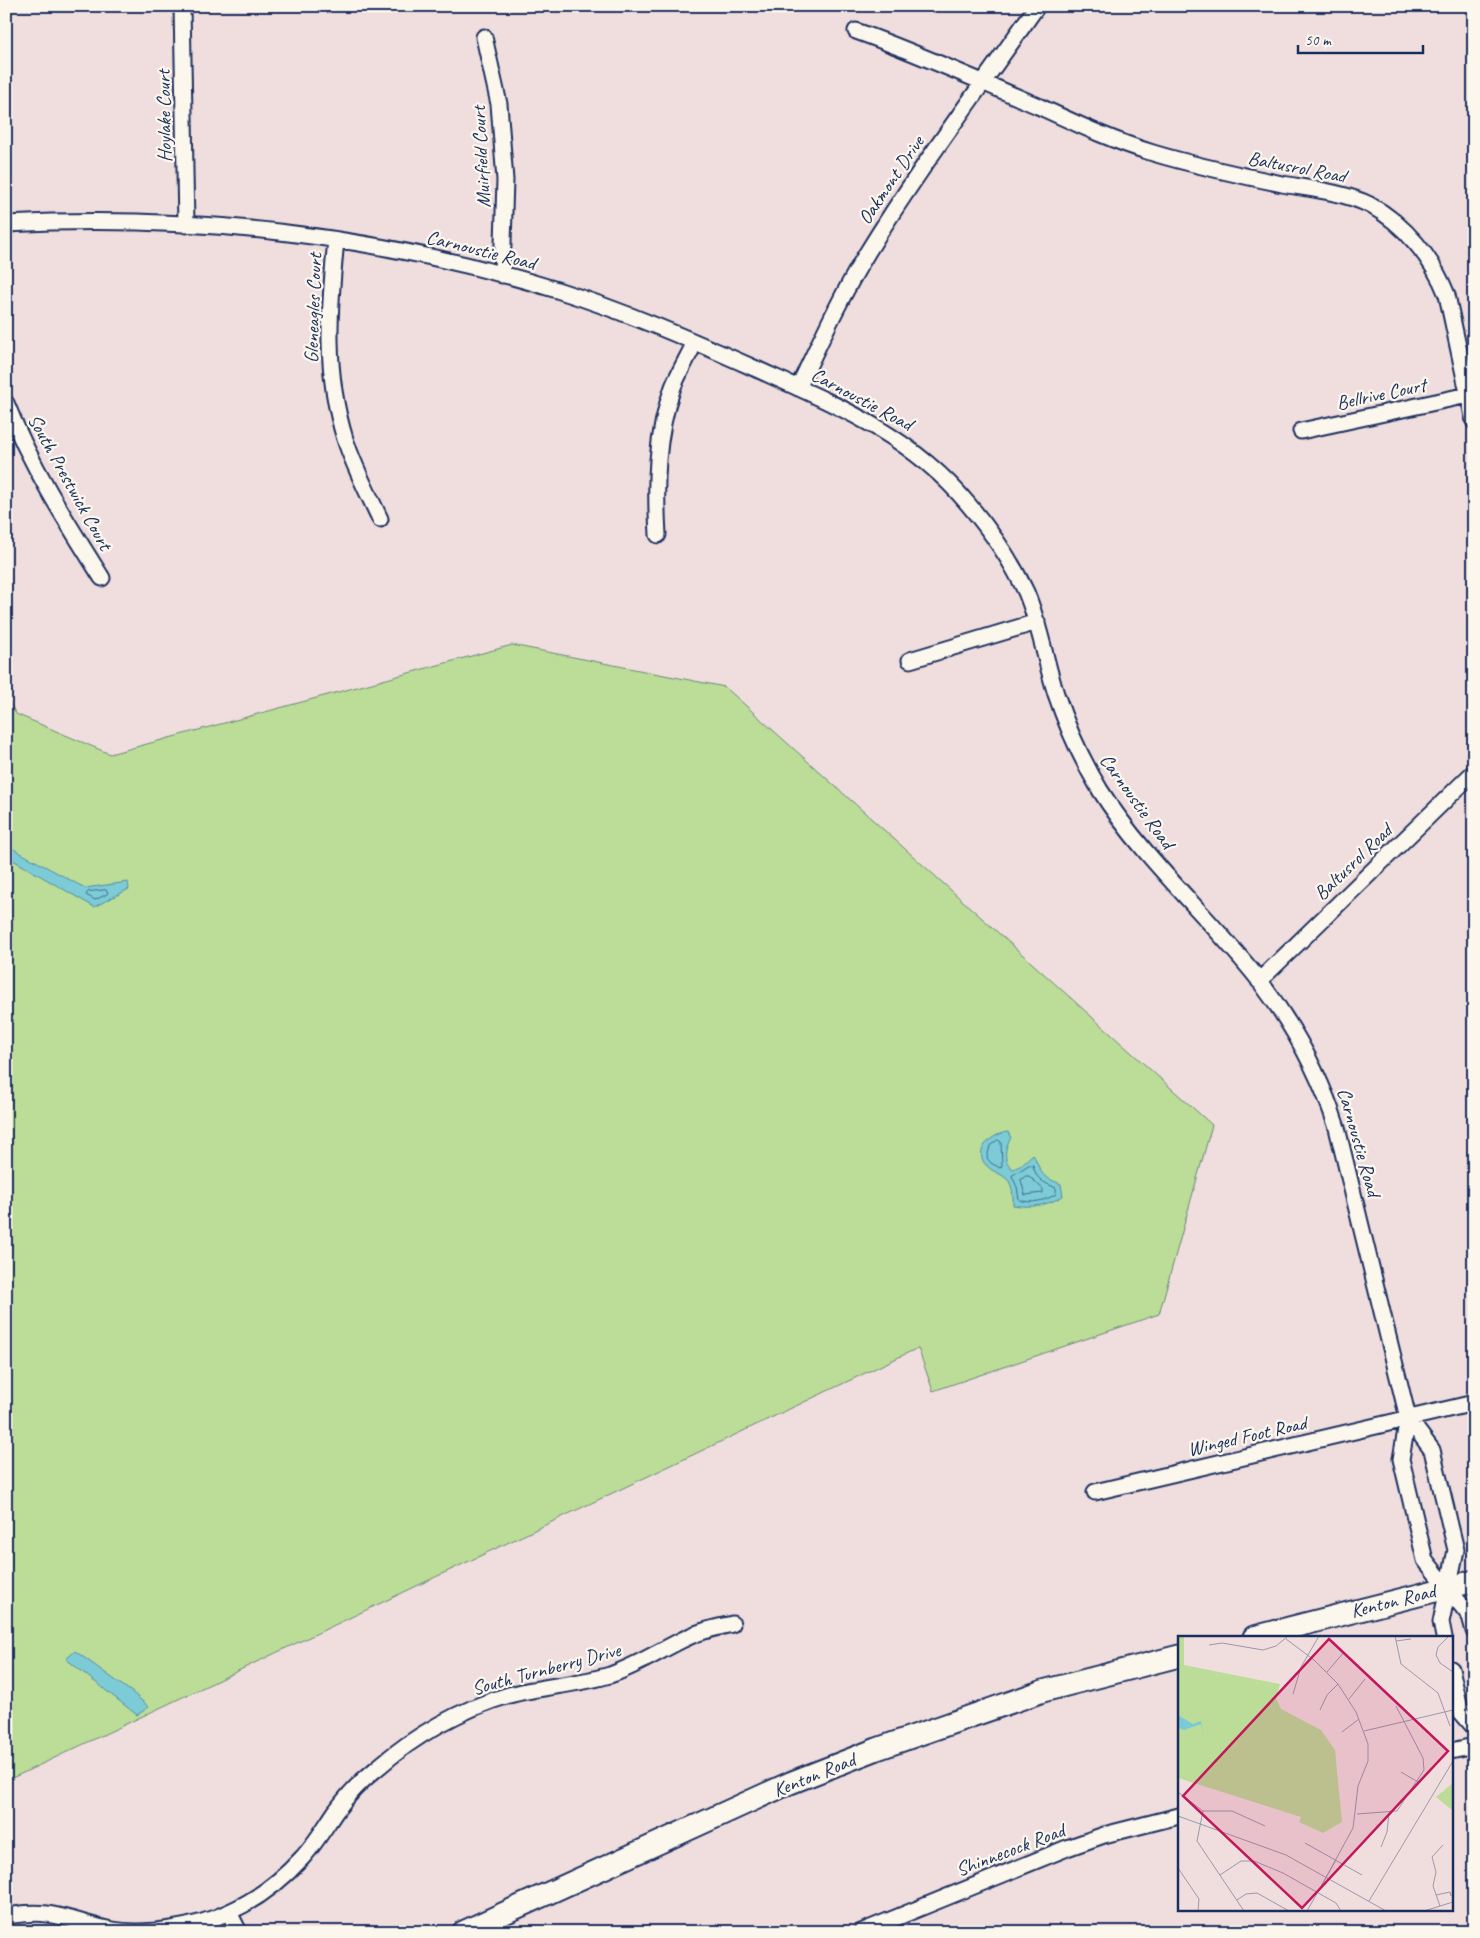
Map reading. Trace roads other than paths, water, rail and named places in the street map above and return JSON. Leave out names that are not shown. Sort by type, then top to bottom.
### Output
[{"type":"main road","name":"Kenton Road","points":[[1258,1636],[1474,1581]]},
{"type":"main road","name":"Kenton Road","points":[[463,1932],[774,1790],[877,1749],[1044,1691],[1178,1656]]},
{"type":"street","name":"Hoylake Court","points":[[182,6],[186,225]]},
{"type":"street","name":"Oakmont Drive","points":[[798,388],[866,254],[900,200],[1037,6]]},
{"type":"street","name":"Baltusrol Road","points":[[856,31],[908,50],[1086,128],[1151,153],[1229,173],[1344,196],[1372,206],[1409,235],[1440,278],[1447,296],[1474,420]]},
{"type":"street","name":"Muirfield Court","points":[[484,37],[499,104],[505,180],[502,275]]},
{"type":"street","name":"Carnoustie Road","points":[[6,224],[106,223],[186,225],[275,232],[386,248],[502,275],[556,290],[615,310],[695,342],[798,388],[846,410],[881,429],[908,446],[936,470],[964,499],[989,530],[1010,562],[1026,593],[1037,622],[1056,693],[1082,757],[1101,791],[1146,851],[1259,981],[1293,1031],[1326,1095],[1337,1128],[1408,1418],[1432,1450],[1456,1550],[1448,1587]]},
{"type":"street","name":"Gleneagles Court","points":[[336,240],[329,312],[331,373],[346,440],[360,478],[380,519]]},
{"type":"street","points":[[658,535],[655,493],[657,456],[664,419],[674,386],[695,342]]},
{"type":"street","name":"Bellrive Court","points":[[1301,431],[1468,395]]},
{"type":"street","name":"South Prestwick Court","points":[[6,403],[38,473],[102,578]]},
{"type":"street","points":[[910,660],[1037,622]]},
{"type":"street","name":"Baltusrol Road","points":[[1259,981],[1472,778]]},
{"type":"street","name":"Winged Foot Road","points":[[1095,1492],[1474,1403]]},
{"type":"street","name":"Carnoustie Road","points":[[1408,1418],[1401,1459],[1425,1560],[1448,1587]]},
{"type":"street","points":[[1448,1587],[1470,1616],[1474,1631]]},
{"type":"street","points":[[1444,1636],[1441,1622],[1448,1587]]},
{"type":"street","name":"South Turnberry Drive","points":[[6,1916],[26,1913],[47,1914],[114,1930],[136,1931],[165,1930],[193,1924],[229,1912],[259,1895],[283,1876],[303,1857],[338,1809],[358,1786],[382,1764],[424,1733],[468,1711],[509,1695],[609,1675],[638,1665],[705,1630],[732,1624]]},
{"type":"street","points":[[1452,1673],[1461,1712],[1474,1727]]},
{"type":"street","points":[[1452,1751],[1474,1746]]},
{"type":"street","name":"Shinnecock Road","points":[[860,1932],[1067,1848],[1104,1835],[1178,1816]]},
{"type":"street","points":[[229,1912],[239,1932]]},
{"type":"water","points":[[6,845],[85,888],[128,882],[129,889],[94,907],[6,856]]},
{"type":"water","points":[[1008,1132],[1011,1138],[1007,1146],[1007,1163],[1013,1169],[1020,1166],[1033,1154],[1042,1173],[1061,1184],[1063,1196],[1039,1205],[1013,1205],[1009,1181],[989,1168],[981,1154],[991,1139]]},
{"type":"water","points":[[75,1651],[133,1693],[149,1707],[137,1715],[66,1659]]}]
